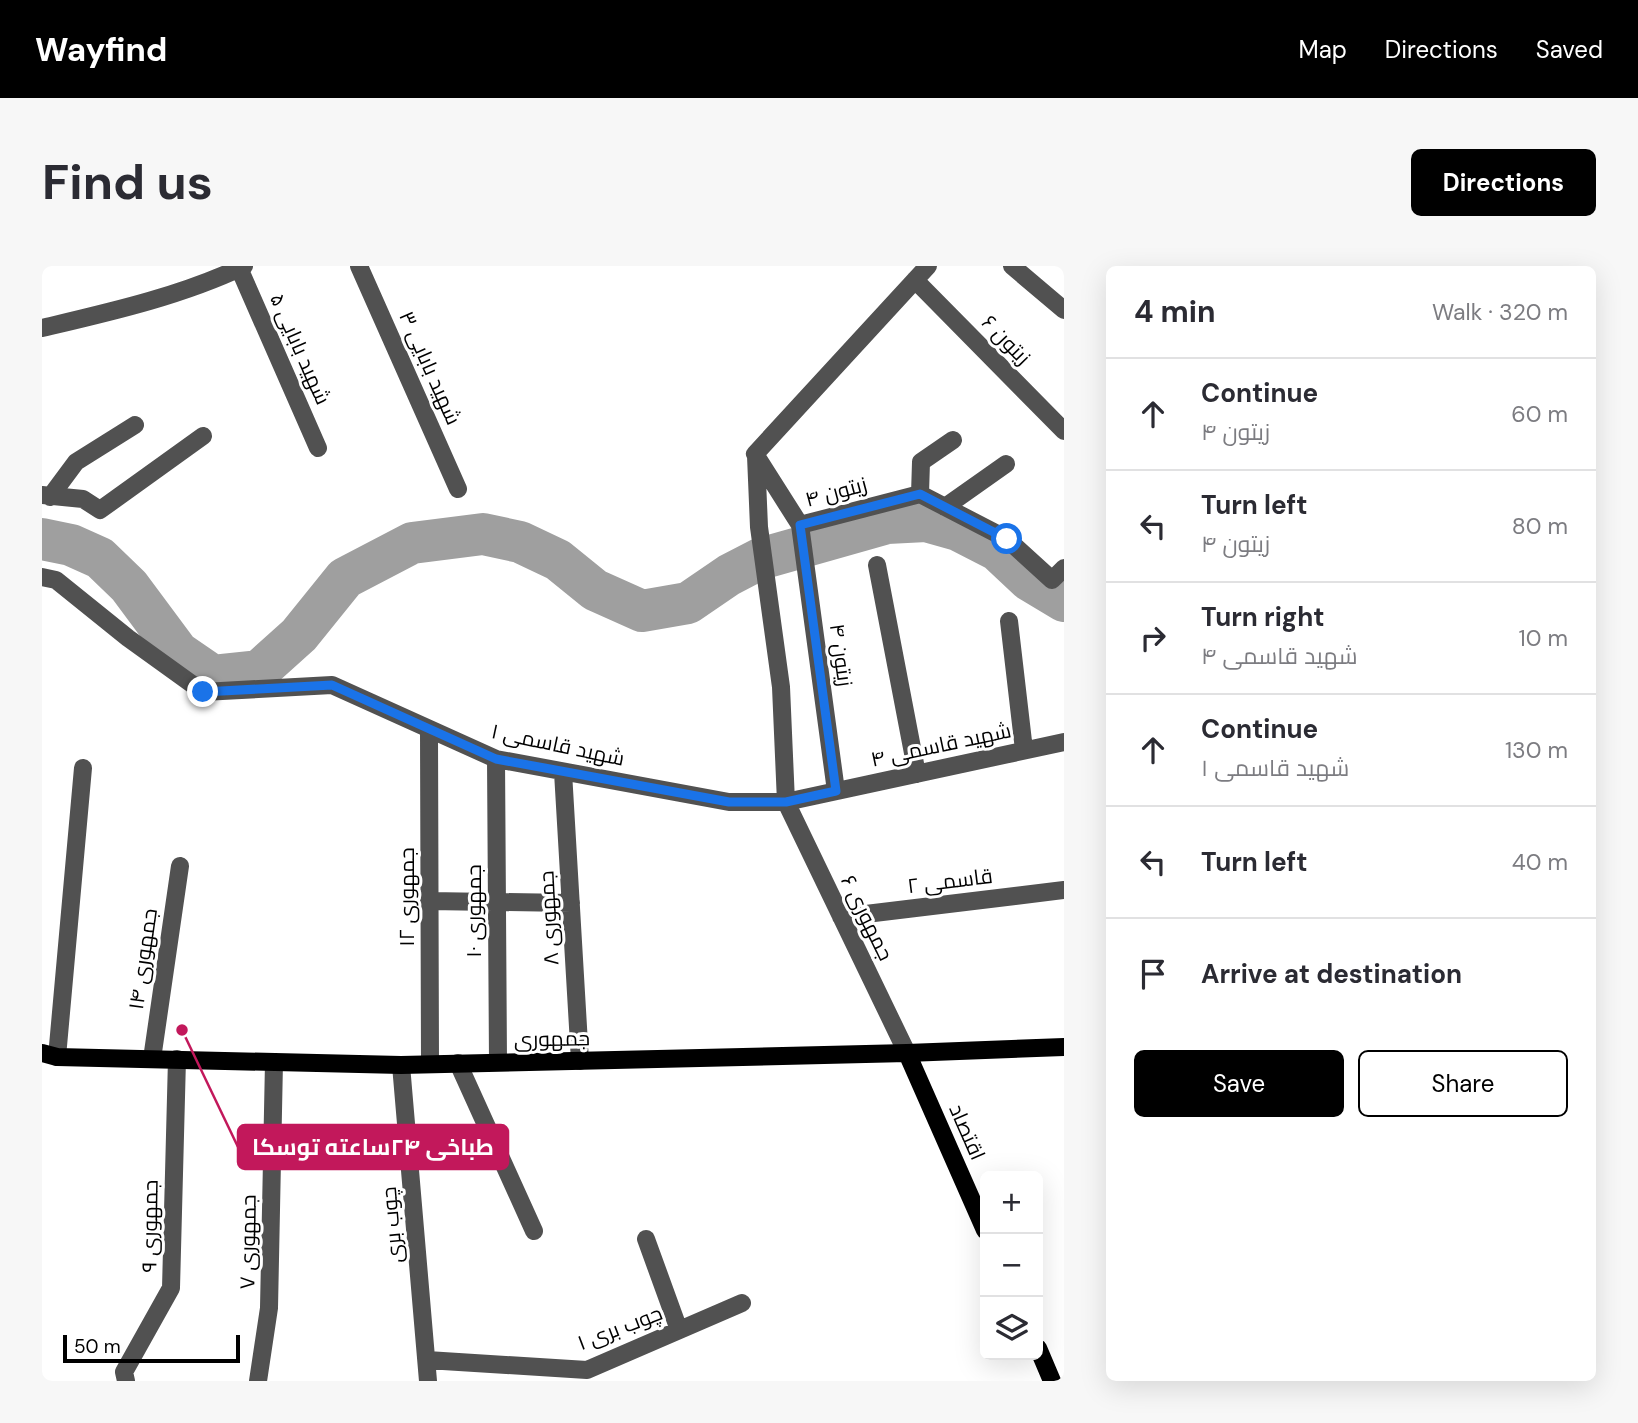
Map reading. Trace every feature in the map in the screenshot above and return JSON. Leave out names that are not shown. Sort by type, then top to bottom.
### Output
[{"type":"main road","name":"جمهوری","points":[[50,1055],[401,1065],[907,1053],[1064,1046]]},
{"type":"main road","name":"اقتصاد","points":[[907,1053],[980,1219]]},
{"type":"main road","points":[[1043,1360],[1052,1381]]},
{"type":"street","name":"۳ شهید بابایی","points":[[359,266],[458,489]]},
{"type":"street","points":[[786,802],[781,687],[759,527],[755,454],[928,266]]},
{"type":"street","points":[[1012,266],[1064,310]]},
{"type":"street","points":[[42,328],[114,311],[218,279],[242,267]]},
{"type":"street","name":"۵ شهید بابایی","points":[[242,267],[318,448]]},
{"type":"street","name":"۶ زیتون","points":[[915,280],[1064,431]]},
{"type":"street","points":[[46,496],[76,462],[135,425]]},
{"type":"street","points":[[46,496],[83,499],[100,510],[204,436]]},
{"type":"street","points":[[953,440],[920,461],[920,494],[1007,539],[1052,580],[1064,568]]},
{"type":"street","name":"۴ زیتون","points":[[755,454],[800,525],[920,494]]},
{"type":"street","points":[[944,507],[1006,464]]},
{"type":"street","name":"زیتون ۴","points":[[800,525],[836,791]]},
{"type":"street","points":[[877,565],[917,774]]},
{"type":"street","name":"۱ شهید قاسمی","points":[[42,577],[56,580],[128,638],[203,692],[332,685],[496,759],[729,802],[786,802]]},
{"type":"street","points":[[1009,621],[1024,750]]},
{"type":"street","name":"۱۲ جمهوری","points":[[429,730],[430,1064]]},
{"type":"street","name":"۴ شهید قاسمی","points":[[786,802],[1064,741]]},
{"type":"street","name":"۱۰ جمهوری","points":[[496,759],[498,1062]]},
{"type":"street","points":[[50,1055],[83,768]]},
{"type":"street","name":"۸ جمهوری","points":[[563,772],[580,1061]]},
{"type":"street","name":"جمهوری ۶","points":[[786,802],[907,1053]]},
{"type":"street","name":"۱۴ جمهوری","points":[[152,1059],[180,866]]},
{"type":"street","name":"قاسمی ۲","points":[[841,917],[1064,890]]},
{"type":"street","points":[[429,901],[571,903]]},
{"type":"street","name":"۹ جمهوری","points":[[126,1381],[124,1372],[171,1288],[177,1059]]},
{"type":"street","name":"۷ جمهوری","points":[[258,1381],[269,1308],[274,1062]]},
{"type":"street","points":[[458,1063],[534,1231]]},
{"type":"street","name":"چوب بری","points":[[401,1065],[428,1381]]},
{"type":"street","points":[[646,1239],[679,1330]]},
{"type":"street","name":"۱ چوب بری","points":[[427,1360],[587,1370],[741,1303]]},
{"type":"waterway","points":[[42,539],[71,545],[100,558],[129,586],[178,652],[213,676],[259,671],[299,635],[345,578],[412,543],[483,534],[520,542],[558,560],[595,590],[642,611],[688,603],[729,575],[760,559],[887,523],[926,521],[958,530],[997,550],[1029,580],[1064,601]]},
{"type":"place","name":"طباخی ۲۴ساعته توسکا","points":[[182,1030]]},
{"type":"route","points":[[203,692],[332,685],[496,759],[729,802],[786,802],[836,791],[800,525],[920,494],[1007,539]]}]
